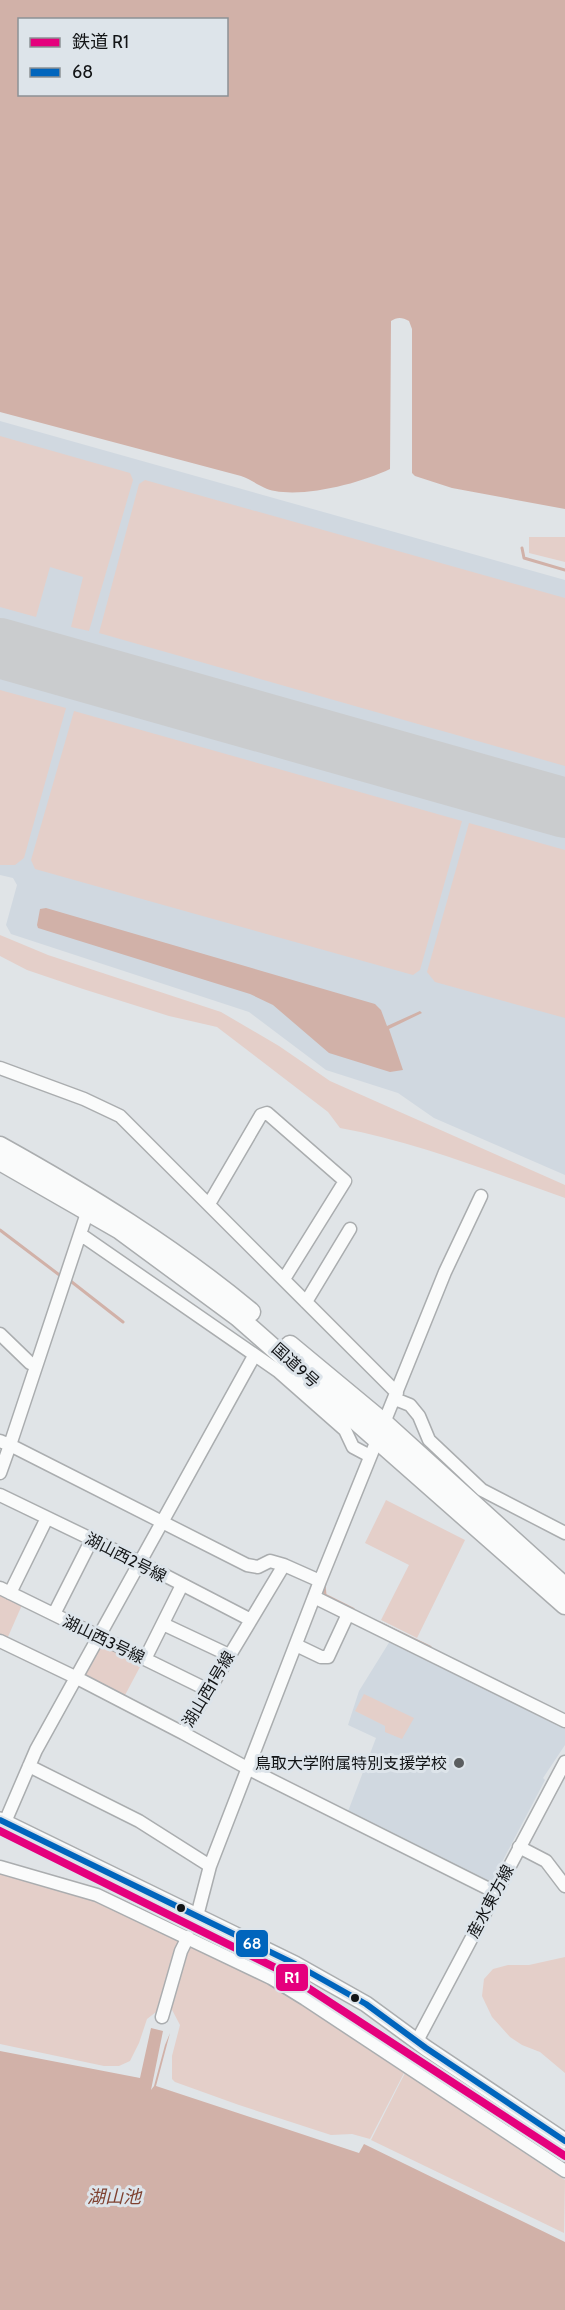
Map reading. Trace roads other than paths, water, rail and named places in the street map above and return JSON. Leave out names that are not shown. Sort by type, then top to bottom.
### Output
[{"type":"highway","name":"国道9号","points":[[0,1146],[117,1213],[214,1282],[381,1430],[565,1587]]},
{"type":"highway","name":"国道9号","points":[[0,1161],[88,1210],[168,1264],[251,1327],[381,1430],[565,1605]]},
{"type":"main road","points":[[2,1821],[295,1964],[366,2004],[565,2141]]},
{"type":"street","points":[[0,1068],[84,1099],[120,1116],[306,1302],[396,1396],[410,1405],[419,1416],[429,1440],[482,1490],[565,1533]]},
{"type":"street","points":[[209,1204],[261,1115],[267,1113],[345,1181],[284,1280]]},
{"type":"street","points":[[196,1916],[210,1866],[320,1581],[445,1272],[481,1196]]},
{"type":"street","points":[[0,1473],[5,1443],[36,1366],[88,1210]]},
{"type":"street","points":[[306,1302],[350,1230]]},
{"type":"street","points":[[80,1234],[278,1371],[345,1430],[354,1447],[370,1456]]},
{"type":"street","points":[[238,1345],[251,1327]]},
{"type":"street","points":[[0,1334],[36,1366]]},
{"type":"street","points":[[2,1821],[29,1766],[254,1356]]},
{"type":"street","points":[[5,1443],[247,1565],[258,1567],[270,1561],[320,1581]]},
{"type":"street","name":"湖山西2号線","points":[[0,1495],[141,1563],[251,1620]]},
{"type":"street","points":[[5,1590],[47,1518]]},
{"type":"street","points":[[54,1614],[92,1539]]},
{"type":"street","name":"湖山西1号線","points":[[0,1641],[183,1733],[284,1565]]},
{"type":"street","points":[[145,1659],[182,1585]]},
{"type":"street","name":"湖山西3号線","points":[[5,1590],[208,1690]]},
{"type":"street","points":[[314,1597],[565,1721]]},
{"type":"street","points":[[296,1645],[321,1657],[328,1657],[348,1614]]},
{"type":"street","points":[[163,1624],[229,1655]]},
{"type":"street","points":[[183,1733],[249,1769],[495,1892]]},
{"type":"street","name":"産水東方線","points":[[417,2041],[565,1762]]},
{"type":"street","points":[[29,1766],[139,1821],[210,1866]]},
{"type":"street","points":[[519,1847],[546,1862],[565,1886]]},
{"type":"street","points":[[0,1867],[97,1895],[271,1978],[565,2171]]},
{"type":"street","points":[[162,2017],[181,1951],[188,1937]]},
{"type":"water","points":[[0,0],[565,0],[565,509],[452,488],[412,473],[412,329],[409,321],[402,318],[391,321],[390,469],[334,488],[302,492],[270,490],[241,476],[0,412]]},
{"type":"water","points":[[46,908],[375,1004],[381,1010],[387,1026],[420,1011],[422,1013],[389,1029],[403,1070],[390,1072],[329,1053],[273,1005],[250,994],[38,928],[40,909]]},
{"type":"water","name":"湖山池","points":[[151,2028],[163,2031],[151,2090],[170,2033],[156,2086],[359,2153],[364,2144],[565,2242],[565,2310],[0,2310],[0,2051],[140,2078]]},
{"type":"waterway","points":[[522,548],[524,558],[565,570]]},
{"type":"waterway","points":[[0,1230],[62,1277]]},
{"type":"waterway","points":[[68,1279],[123,1322]]},
{"type":"waterway","points":[[324,1585],[325,1595],[353,1609]]},
{"type":"waterway","points":[[380,1623],[430,1647]]},
{"type":"rail line","name":"R1","points":[[0,1831],[282,1971],[565,2156]]},
{"type":"place","name":"鳥取大学附属特別支援学校","points":[[459,1763]]}]
